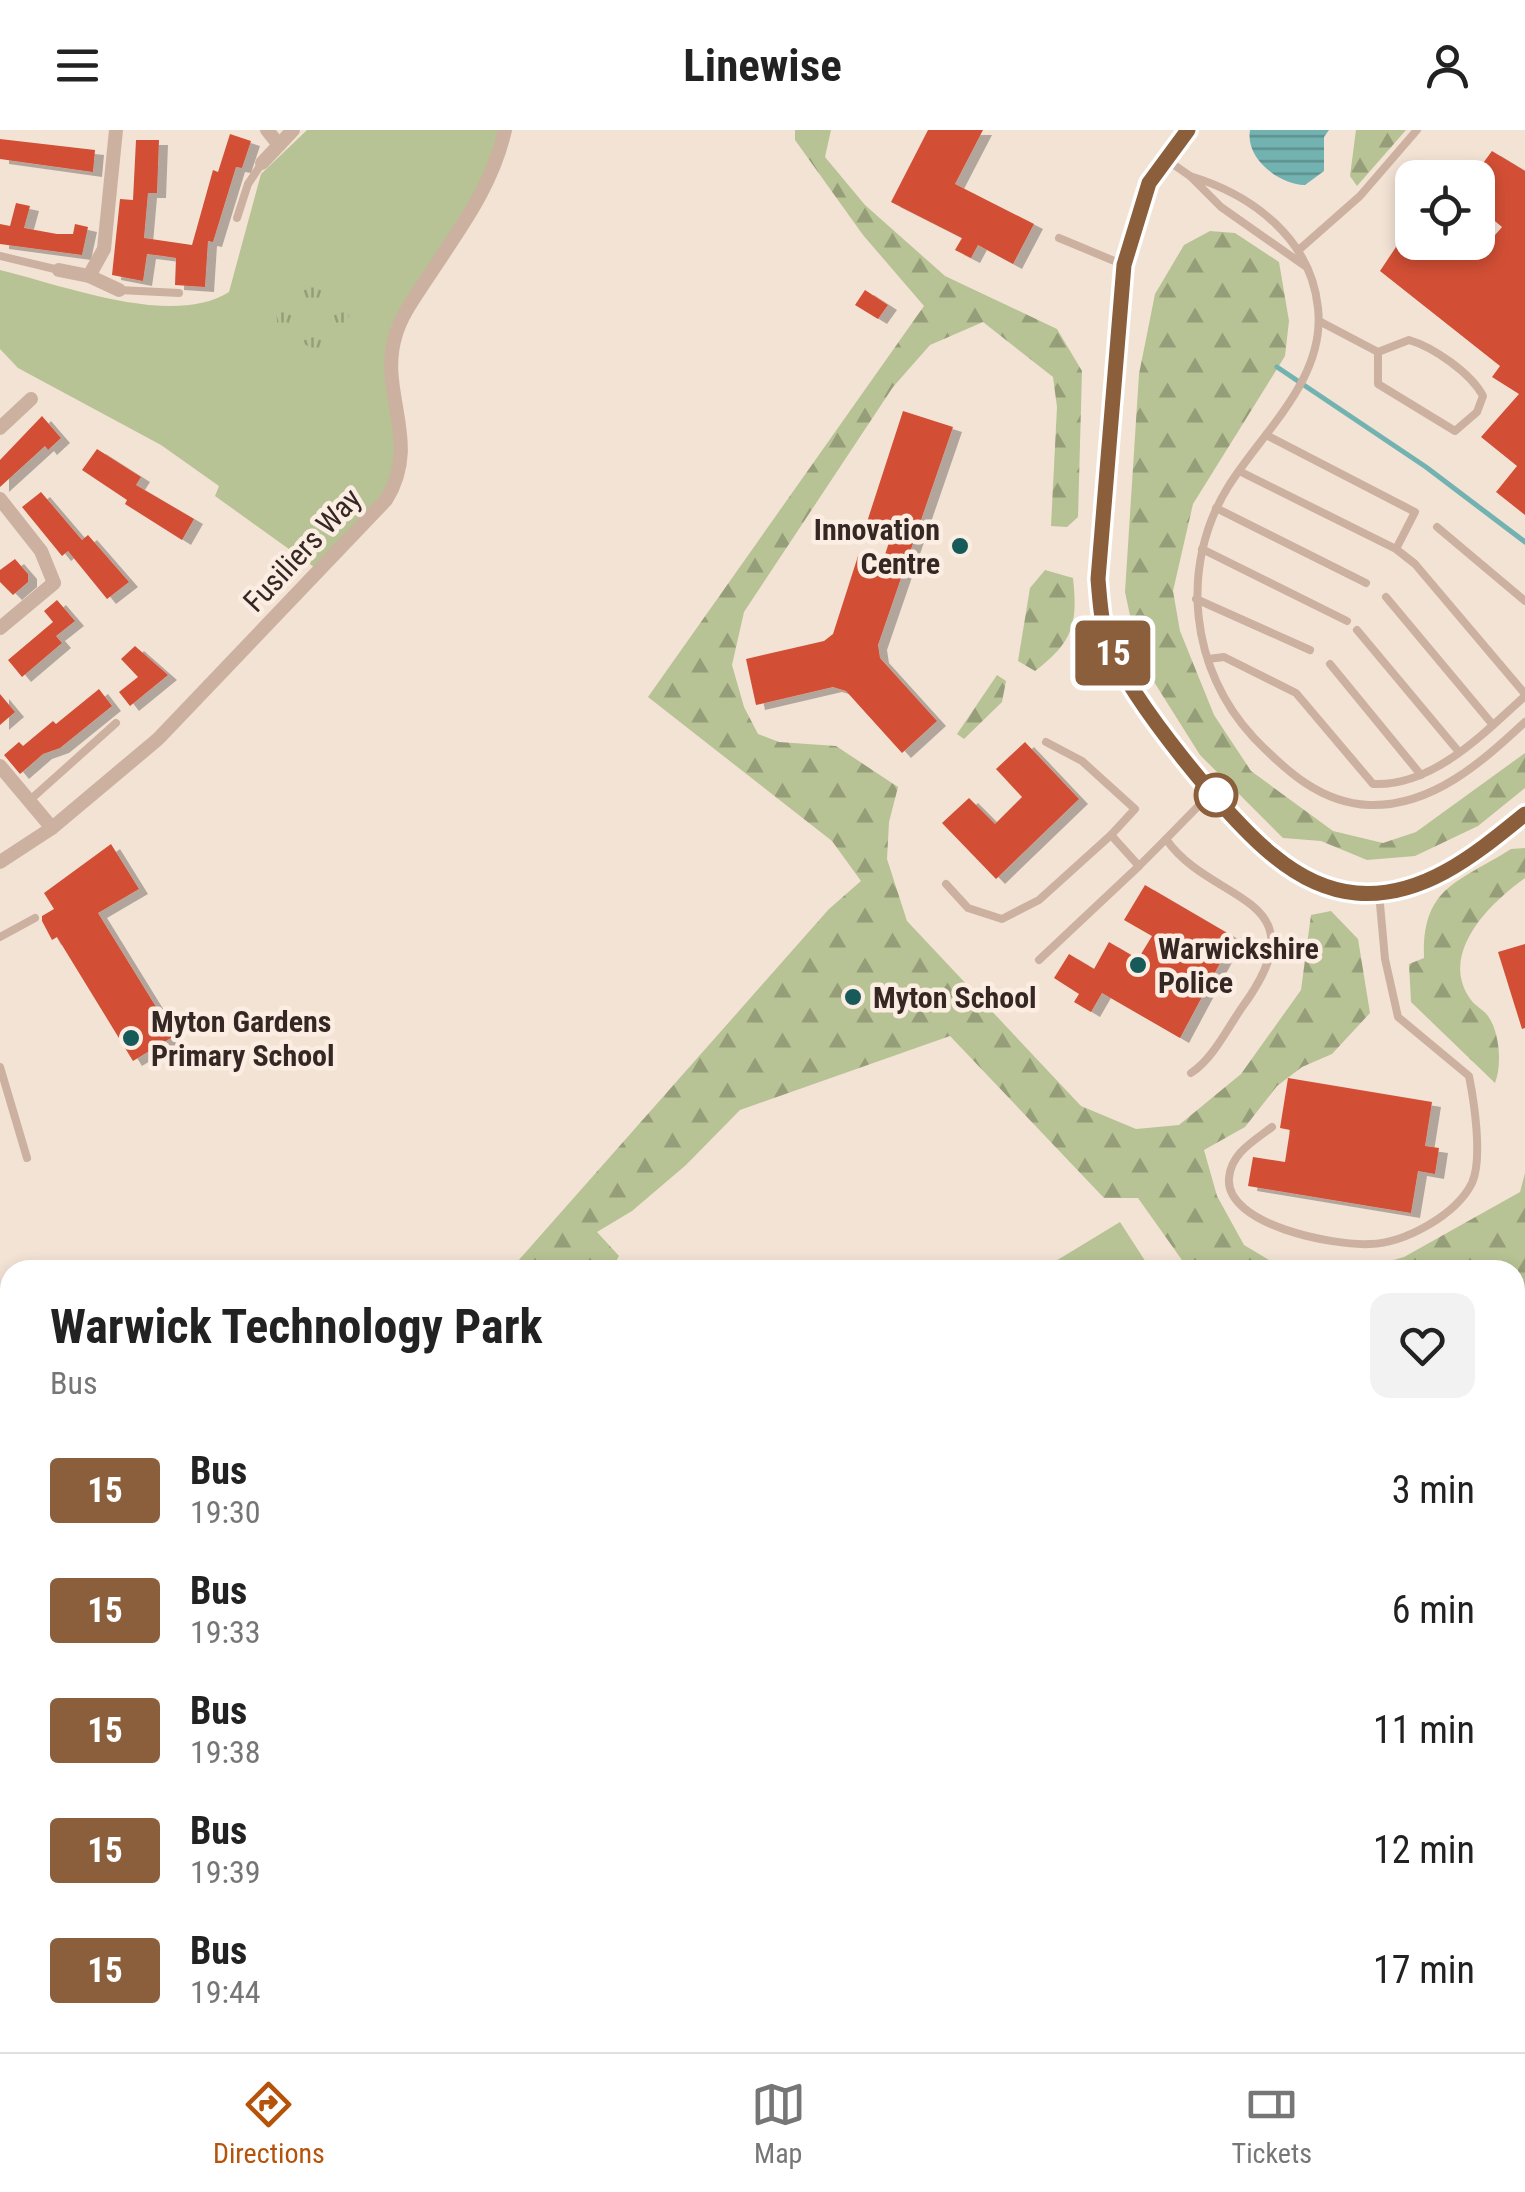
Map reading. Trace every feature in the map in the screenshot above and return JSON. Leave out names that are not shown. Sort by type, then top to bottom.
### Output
[{"type":"street","points":[[89,276],[104,250],[116,130]]},
{"type":"street","points":[[268,130],[279,145]]},
{"type":"street","points":[[262,162],[293,130]]},
{"type":"street","name":"Fusiliers Way","points":[[0,862],[52,828],[158,739],[386,500],[396,480],[403,444],[392,374],[396,333],[477,204],[493,174],[505,130]]},
{"type":"street","points":[[1188,130],[1163,158],[1140,204],[1124,265],[1098,554],[1102,625],[1140,700],[1213,791],[1274,856],[1304,876],[1335,889],[1379,893],[1439,875],[1525,814]]},
{"type":"street","points":[[59,270],[89,276],[119,290]]},
{"type":"street","points":[[0,428],[31,398]]},
{"type":"street","points":[[0,499],[41,551],[54,583],[0,628]]},
{"type":"street","points":[[0,766],[52,828]]},
{"type":"lane","points":[[1301,248],[1360,196],[1417,130]]},
{"type":"lane","points":[[1163,158],[1190,176],[1221,207],[1305,266]]},
{"type":"lane","points":[[237,218],[248,184],[262,162]]},
{"type":"lane","points":[[1190,176],[1227,191],[1277,224],[1301,248],[1314,286],[1318,322],[1311,358],[1297,389],[1216,508],[1202,549],[1196,599],[1208,659],[1236,717],[1266,751],[1305,784],[1346,801],[1391,804],[1433,791],[1466,772],[1525,722]]},
{"type":"lane","points":[[1060,238],[1124,265]]},
{"type":"lane","points":[[0,256],[59,270]]},
{"type":"lane","points":[[119,290],[179,293]]},
{"type":"lane","points":[[1318,322],[1378,352],[1409,340],[1421,343],[1476,384],[1482,404],[1462,427],[1448,430],[1378,384],[1378,352]]},
{"type":"lane","points":[[1266,435],[1415,512],[1396,549]]},
{"type":"lane","points":[[1208,659],[1224,657],[1296,693],[1373,784],[1394,784],[1421,775],[1459,752],[1525,695],[1415,564],[1396,549],[1239,471]]},
{"type":"lane","points":[[1216,508],[1366,583]]},
{"type":"lane","points":[[1436,527],[1525,601]]},
{"type":"lane","points":[[1202,549],[1347,621]]},
{"type":"lane","points":[[1386,597],[1493,725]]},
{"type":"lane","points":[[1196,599],[1310,650]]},
{"type":"lane","points":[[1357,630],[1459,752]]},
{"type":"lane","points":[[1330,664],[1421,775]]},
{"type":"lane","points":[[30,800],[116,723]]},
{"type":"lane","points":[[946,884],[968,908],[1002,918],[1039,900],[1135,809],[1082,761],[1046,742]]},
{"type":"lane","points":[[1039,960],[1213,791]]},
{"type":"lane","points":[[1110,834],[1139,866]]},
{"type":"lane","points":[[1166,839],[1180,859],[1216,878],[1263,913],[1273,949],[1264,978],[1192,1073]]},
{"type":"lane","points":[[1272,1128],[1234,1158],[1228,1181],[1238,1205],[1303,1238],[1373,1245],[1436,1222],[1472,1182],[1476,1116],[1469,1076],[1398,1017],[1385,959],[1379,893]]},
{"type":"lane","points":[[0,937],[35,918]]},
{"type":"lane","points":[[0,1067],[27,1158]]},
{"type":"green space","points":[[307,130],[505,130],[503,142],[396,333],[397,479],[321,572],[215,496],[219,486],[161,445],[18,368],[0,349],[0,270],[148,305],[205,302],[229,292],[261,174]]},
{"type":"green space","points":[[795,130],[831,130],[825,157],[865,205],[945,276],[1057,329],[1082,371],[1078,517],[1067,527],[1051,526],[1057,407],[1053,377],[983,322],[930,345],[893,387],[744,612],[732,665],[744,707],[758,734],[779,742],[836,746],[898,787],[889,822],[887,859],[907,921],[1081,1106],[1136,1129],[1179,1125],[1241,1074],[1301,990],[1311,915],[1331,911],[1358,939],[1370,1013],[1332,1054],[1302,1067],[1277,1086],[1245,1127],[1204,1150],[1217,1196],[1244,1245],[1269,1260],[1182,1260],[1138,1198],[1104,1198],[950,1036],[740,1110],[686,1165],[632,1211],[597,1232],[619,1256],[617,1260],[519,1260],[829,909],[861,881],[832,841],[648,697],[924,306],[863,235],[795,140]]},
{"type":"green space","points":[[1356,130],[1406,130],[1357,186],[1350,176]]},
{"type":"green space","points":[[1210,231],[1235,233],[1279,262],[1289,321],[1285,356],[1193,504],[1173,591],[1180,631],[1214,715],[1251,771],[1333,831],[1383,843],[1416,832],[1525,753],[1525,788],[1478,826],[1415,856],[1367,860],[1321,841],[1283,838],[1200,755],[1139,658],[1125,592],[1139,374],[1155,294],[1184,245]]},
{"type":"green space","points":[[294,271],[355,306],[325,355],[278,330],[276,310],[285,300]]},
{"type":"green space","points":[[1045,570],[1073,578],[1075,608],[1065,641],[1035,671],[1018,661],[1030,588]]},
{"type":"green space","points":[[997,675],[1006,681],[1002,702],[964,739],[957,734]]},
{"type":"green space","points":[[1525,848],[1525,878],[1497,901],[1472,931],[1460,965],[1462,983],[1471,1000],[1488,1016],[1495,1031],[1499,1058],[1495,1083],[1411,1002],[1409,964],[1424,958],[1429,916],[1446,890],[1511,849]]},
{"type":"green space","points":[[1525,1173],[1525,1260],[1394,1260],[1404,1257],[1520,1192]]},
{"type":"green space","points":[[1120,1222],[1145,1260],[1057,1260]]},
{"type":"water","points":[[1250,130],[1329,130],[1324,137],[1324,171],[1305,185],[1275,175],[1253,151]]},
{"type":"building","points":[[928,130],[983,130],[955,184],[1034,224],[1013,264],[978,245],[971,258],[955,250],[962,238],[891,202]]},
{"type":"building","points":[[230,134],[251,141],[242,168],[236,167],[213,242],[208,241],[205,287],[175,285],[176,258],[163,256],[147,254],[143,281],[112,275],[120,199],[133,200],[136,140],[159,140],[157,193],[148,193],[144,238],[192,245],[213,170],[218,172]]},
{"type":"building","points":[[0,139],[95,150],[93,172],[0,159]]},
{"type":"building","points":[[1492,151],[1525,171],[1525,515],[1496,492],[1517,466],[1481,437],[1519,394],[1492,377],[1500,366],[1380,271],[1395,248],[1395,260],[1495,260],[1495,235],[1502,227],[1495,221],[1495,160],[1485,160]]},
{"type":"building","points":[[16,203],[30,206],[24,228],[73,234],[75,224],[88,227],[82,255],[0,244],[0,224],[10,226]]},
{"type":"building","points":[[865,290],[888,305],[878,319],[855,305]]},
{"type":"building","points":[[903,411],[953,427],[878,645],[880,658],[937,721],[902,753],[846,691],[833,687],[756,705],[746,659],[824,641],[833,634],[858,556],[882,564],[892,533],[866,525]]},
{"type":"building","points":[[42,416],[61,438],[48,450],[45,446],[0,487],[0,460]]},
{"type":"building","points":[[97,449],[141,477],[136,485],[194,519],[182,540],[125,504],[127,500],[82,470]]},
{"type":"building","points":[[41,492],[82,540],[88,535],[129,582],[107,599],[68,551],[62,556],[22,507]]},
{"type":"building","points":[[15,559],[28,574],[28,582],[13,595],[0,582],[0,570]]},
{"type":"building","points":[[57,600],[75,621],[56,636],[62,643],[22,677],[8,660],[53,622],[44,611]]},
{"type":"building","points":[[135,646],[168,675],[130,706],[119,692],[138,677],[121,659]]},
{"type":"building","points":[[99,689],[112,706],[20,774],[4,755],[19,742],[23,746],[53,721],[56,724]]},
{"type":"building","points":[[0,694],[15,712],[0,725]]},
{"type":"building","points":[[1025,742],[1079,799],[996,879],[942,823],[969,798],[995,824],[1022,797],[996,769]]},
{"type":"building","name":"Myton Gardens Primary School","points":[[111,844],[139,889],[98,913],[174,1036],[133,1061],[57,937],[52,940],[42,921],[42,916],[54,909],[44,893]]},
{"type":"building","name":"Warwickshire Police","points":[[1145,885],[1234,937],[1180,1038],[1102,993],[1091,1012],[1074,1002],[1079,994],[1054,978],[1069,954],[1094,969],[1109,942],[1138,959],[1152,936],[1124,920]]},
{"type":"building","points":[[1525,944],[1525,1028],[1522,1029],[1498,952]]},
{"type":"building","points":[[1288,1078],[1432,1102],[1425,1146],[1439,1148],[1435,1174],[1418,1171],[1411,1213],[1248,1186],[1253,1157],[1285,1162],[1290,1130],[1280,1128]]},
{"type":"waterway","points":[[1277,367],[1426,467],[1525,542]]},
{"type":"bus line","name":"15","points":[[1188,130],[1163,158],[1149,183],[1131,231],[1124,265],[1098,554],[1102,625],[1122,673],[1234,817],[1274,856],[1320,884],[1356,893],[1400,890],[1459,864],[1525,814]]},
{"type":"place","name":"Innovation Centre","points":[[960,546]]},
{"type":"place","name":"Warwickshire Police","points":[[1138,965]]},
{"type":"place","name":"Myton School","points":[[853,997]]},
{"type":"place","name":"Myton Gardens Primary School","points":[[131,1038]]}]
